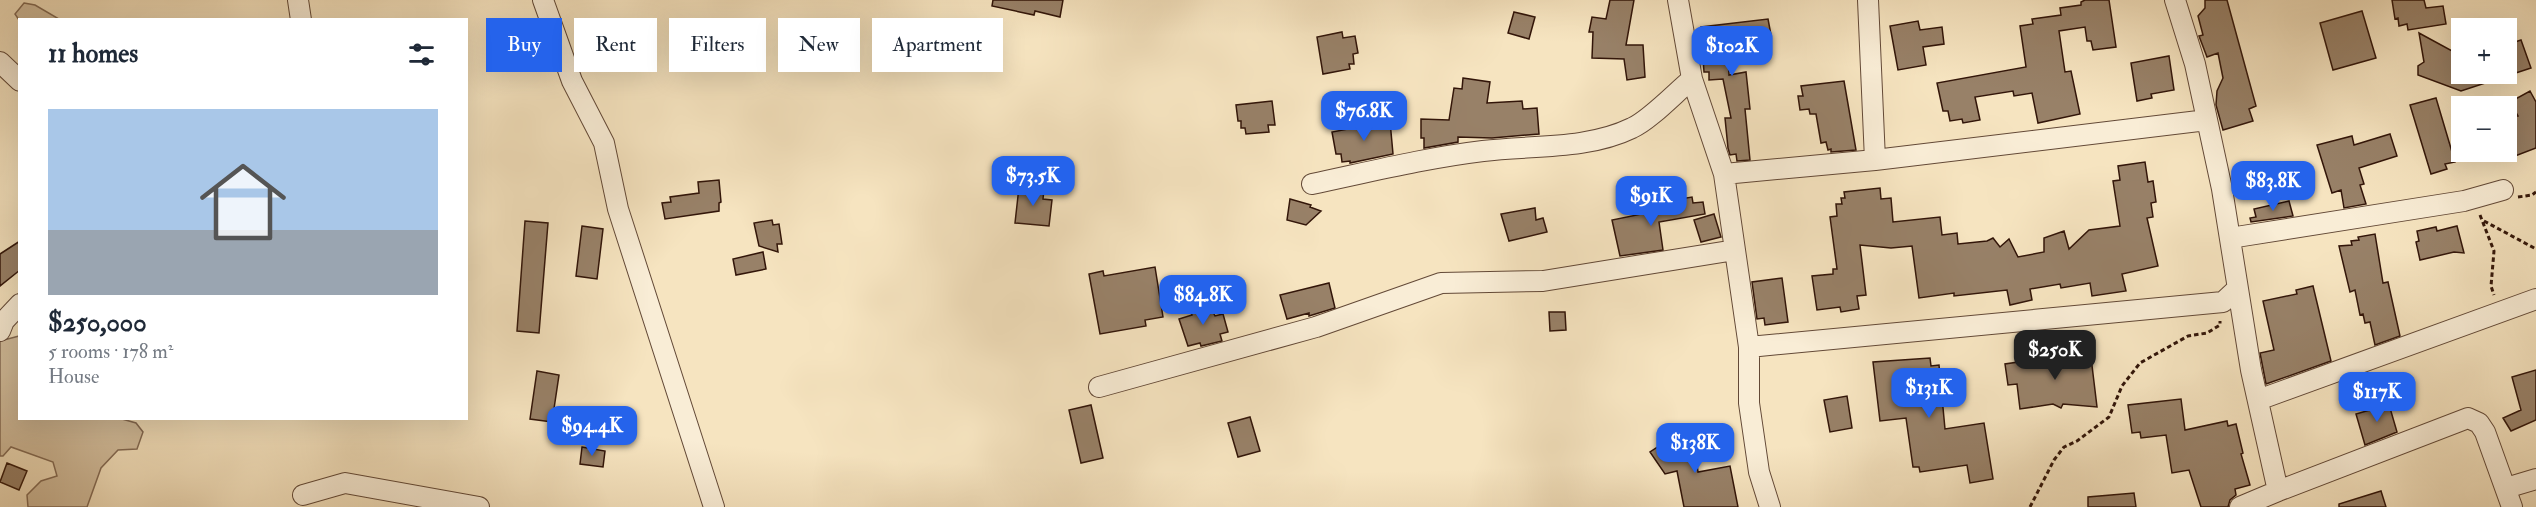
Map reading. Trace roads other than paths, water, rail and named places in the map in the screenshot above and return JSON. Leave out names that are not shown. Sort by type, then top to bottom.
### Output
[{"type":"street","points":[[298,0],[301,18]]},
{"type":"street","points":[[543,0],[573,81],[604,143],[618,209],[714,507]]},
{"type":"street","points":[[1678,0],[1692,78],[1724,174],[1749,347],[1749,403],[1759,472],[1770,507]]},
{"type":"street","points":[[1872,0],[1875,160]]},
{"type":"street","points":[[2175,0],[2195,64],[2207,120],[2258,400],[2278,491]]},
{"type":"street","points":[[0,62],[18,79]]},
{"type":"street","points":[[1312,184],[1437,157],[1506,148],[1573,143],[1603,137],[1633,128],[1692,78]]},
{"type":"street","points":[[1724,174],[1875,160],[2207,120]]},
{"type":"street","points":[[2230,238],[2468,200],[2503,190]]},
{"type":"street","points":[[1099,387],[1316,327],[1441,284],[1543,281],[1735,250]]},
{"type":"street","points":[[1749,347],[2223,302],[2238,288]]},
{"type":"street","points":[[2258,400],[2536,299]]},
{"type":"street","points":[[0,331],[4,321],[18,306]]},
{"type":"street","points":[[2240,507],[2468,418],[2479,423],[2485,432],[2512,507]]},
{"type":"street","points":[[2506,488],[2536,479]]},
{"type":"street","points":[[303,495],[345,483],[478,507]]}]
